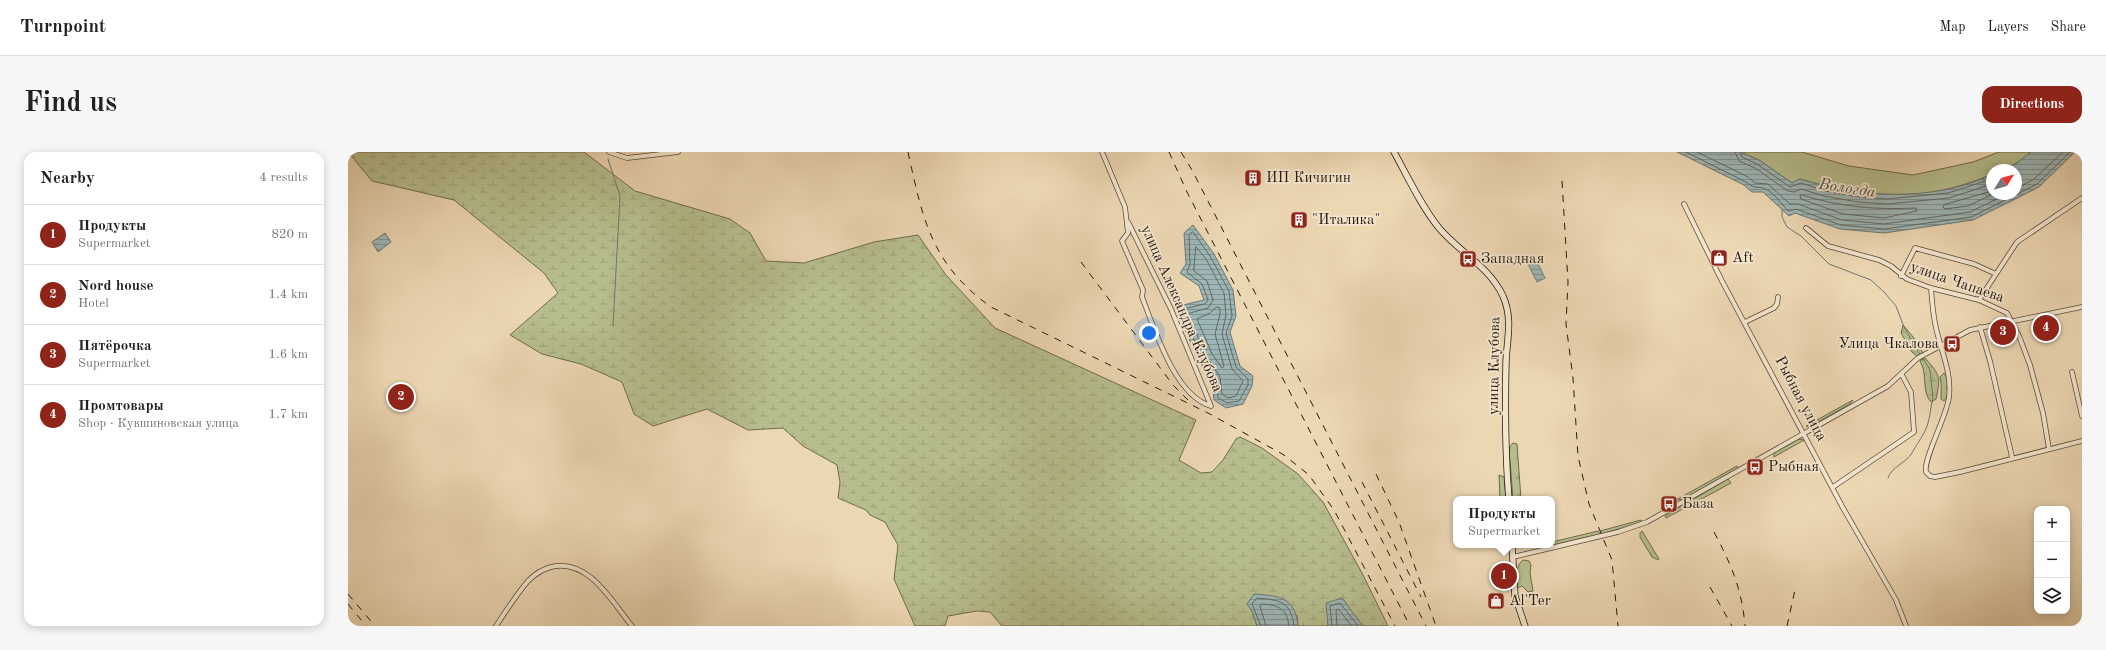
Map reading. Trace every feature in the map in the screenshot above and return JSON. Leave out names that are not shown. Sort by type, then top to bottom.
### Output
[{"type":"main road","name":"улица Клубова","points":[[1394,152],[1433,220],[1446,235],[1486,270],[1497,286],[1506,305],[1510,325],[1506,362],[1505,441],[1509,496]]},
{"type":"main road","points":[[1512,548],[1515,596],[1525,626]]},
{"type":"street","points":[[609,152],[628,158],[678,152]]},
{"type":"street","name":"улица Александра Клубова","points":[[1102,152],[1125,207],[1128,222],[1128,233],[1122,241],[1143,290],[1142,297],[1173,372],[1201,404],[1211,406],[1171,309],[1128,222]]},
{"type":"street","points":[[1978,300],[2017,242],[2082,198]]},
{"type":"street","name":"Рыбная улица","points":[[1684,204],[1804,433],[1896,600],[1906,626]]},
{"type":"street","name":"улица Чапаева","points":[[1806,228],[1823,242],[1836,248],[1878,260],[1891,266],[1901,276],[1931,288],[1978,300],[2007,313],[2030,365],[2043,413],[2049,448]]},
{"type":"street","points":[[1901,276],[1915,248],[1974,264],[1996,274]]},
{"type":"street","points":[[1931,288],[1936,329],[1948,378],[1949,396],[1944,419],[1926,467],[1926,472],[1930,476],[1960,472],[2012,457],[2082,441]]},
{"type":"street","points":[[1745,322],[1774,308],[1777,304],[1778,297]]},
{"type":"street","points":[[1513,557],[1540,552],[1640,526],[1888,386],[1902,375],[1918,358],[1963,333],[1980,327],[2082,307]]},
{"type":"street","points":[[1980,327],[1990,361],[2012,457]]},
{"type":"street","points":[[2072,372],[2082,416]]},
{"type":"street","points":[[1833,487],[1914,432],[1911,392],[1902,375]]},
{"type":"street","points":[[496,626],[528,581],[546,568],[555,566],[571,566],[590,575],[632,626]]},
{"type":"green space","points":[[348,152],[584,152],[635,191],[730,219],[750,233],[766,261],[804,263],[874,242],[918,235],[946,275],[995,328],[1196,420],[1179,460],[1201,473],[1212,472],[1223,460],[1236,439],[1240,437],[1262,448],[1298,474],[1323,502],[1363,575],[1388,626],[1362,626],[1342,598],[1328,620],[1328,626],[1298,626],[1297,615],[1247,604],[1252,611],[1257,626],[1002,626],[990,612],[977,611],[948,616],[945,626],[915,626],[894,579],[898,545],[885,522],[870,515],[866,510],[838,498],[840,482],[837,465],[803,446],[783,428],[748,430],[707,409],[653,426],[634,414],[622,382],[581,364],[542,354],[510,335],[558,293],[544,273],[454,200],[372,181]]},
{"type":"green space","points":[[1740,152],[1802,152],[1849,166],[1913,175],[1973,162],[1999,152],[2031,152],[2014,164],[1986,164],[1986,177],[1963,185],[1929,193],[1892,195],[1873,194],[1836,188],[1800,179],[1792,183],[1759,160]]},
{"type":"green space","points":[[1903,325],[1914,338],[1923,353],[1917,356],[1912,352],[1901,333]]},
{"type":"green space","points":[[1925,358],[1934,368],[1939,380],[1936,399],[1931,402],[1926,393],[1924,371],[1920,361]]},
{"type":"green space","points":[[1944,373],[1947,379],[1948,387],[1947,395],[1944,401],[1941,399],[1940,377]]},
{"type":"green space","points":[[1853,400],[1850,404],[1809,427],[1806,426]]},
{"type":"green space","points":[[1798,439],[1804,440],[1774,457],[1774,453]]},
{"type":"green space","points":[[1513,443],[1517,444],[1521,496],[1513,496],[1509,448]]},
{"type":"green space","points":[[1737,466],[1739,468],[1686,498],[1674,501]]},
{"type":"green space","points":[[1499,475],[1504,477],[1506,496],[1500,496]]},
{"type":"green space","points":[[1728,479],[1731,483],[1666,518],[1665,516]]},
{"type":"green space","points":[[1641,520],[1642,522],[1602,534],[1600,531]]},
{"type":"green space","points":[[1598,531],[1600,534],[1555,544],[1555,541]]},
{"type":"green space","points":[[1642,531],[1659,559],[1658,560],[1652,557],[1640,537],[1640,533]]},
{"type":"green space","points":[[1523,560],[1529,561],[1531,565],[1530,573],[1533,591],[1528,592],[1522,586],[1517,588],[1517,569]]},
{"type":"water","points":[[1677,152],[1740,152],[1759,160],[1792,183],[1800,179],[1847,190],[1872,193],[1921,193],[1945,190],[1969,184],[1986,177],[1986,200],[2013,200],[1973,220],[1884,233],[1840,229],[1795,213],[1789,216],[1763,192],[1752,192],[1744,185]]},
{"type":"water","points":[[2031,152],[2075,152],[2039,187],[2022,196],[2022,164],[2015,164]]},
{"type":"water","points":[[1193,225],[1214,254],[1233,290],[1236,316],[1230,332],[1240,366],[1253,376],[1252,386],[1243,404],[1226,408],[1214,400],[1212,381],[1199,361],[1175,307],[1204,300],[1199,286],[1180,273],[1186,264],[1184,233]]},
{"type":"water","points":[[385,233],[391,242],[378,252],[372,242]]},
{"type":"water","points":[[1536,260],[1545,278],[1537,282],[1528,264]]},
{"type":"water","points":[[1254,594],[1279,597],[1285,600],[1294,609],[1298,626],[1257,626],[1252,611],[1247,604]]},
{"type":"water","points":[[1342,598],[1362,626],[1328,626],[1326,603]]},
{"type":"waterway","points":[[608,159],[620,196],[613,326]]},
{"type":"waterway","points":[[1782,210],[1782,217],[1787,227],[1801,236],[1829,264],[1871,280],[1884,292],[1896,306],[1904,327],[1920,355]]},
{"type":"waterway","points":[[1888,478],[1892,471],[1912,453],[1928,423],[1933,399],[1930,370],[1922,357]]},
{"type":"railway","points":[[908,152],[925,220],[933,239],[942,257],[971,291],[991,307],[1208,413],[1284,455],[1309,475],[1334,510],[1395,626]]},
{"type":"railway","points":[[1169,152],[1187,192],[1410,626]]},
{"type":"railway","points":[[1181,152],[1192,170],[1426,626]]},
{"type":"railway","points":[[1562,181],[1568,282],[1566,324],[1573,378],[1578,456],[1589,504],[1612,560],[1618,626]]},
{"type":"railway","points":[[1081,262],[1173,385],[1188,400]]},
{"type":"railway","points":[[1376,474],[1399,522],[1436,626]]},
{"type":"railway","points":[[1362,482],[1421,597]]},
{"type":"railway","points":[[1714,532],[1735,577],[1744,613],[1745,626]]},
{"type":"railway","points":[[1710,587],[1732,626]]},
{"type":"railway","points":[[1787,626],[1795,590]]},
{"type":"railway","points":[[348,594],[375,626]]},
{"type":"railway","points":[[348,604],[366,626]]},
{"type":"place","name":"ИП Кичигин","points":[[1253,178]]},
{"type":"place","name":"\"Италика\"","points":[[1299,220]]},
{"type":"place","name":"Aft","points":[[1719,258]]},
{"type":"place","name":"Западная","points":[[1468,259]]},
{"type":"place","name":"Промтовары","points":[[2046,328]]},
{"type":"place","name":"Пятёрочка","points":[[2003,332]]},
{"type":"place","name":"Улица Чкалова","points":[[1952,344]]},
{"type":"place","name":"Nord house","points":[[401,397]]},
{"type":"place","name":"Рыбная","points":[[1755,467]]},
{"type":"place","name":"База","points":[[1669,504]]},
{"type":"place","name":"Продукты","points":[[1504,576]]},
{"type":"place","name":"Al'Ter","points":[[1496,601]]},
{"type":"water label","name":"Вологда","points":[[1847,189]]}]
